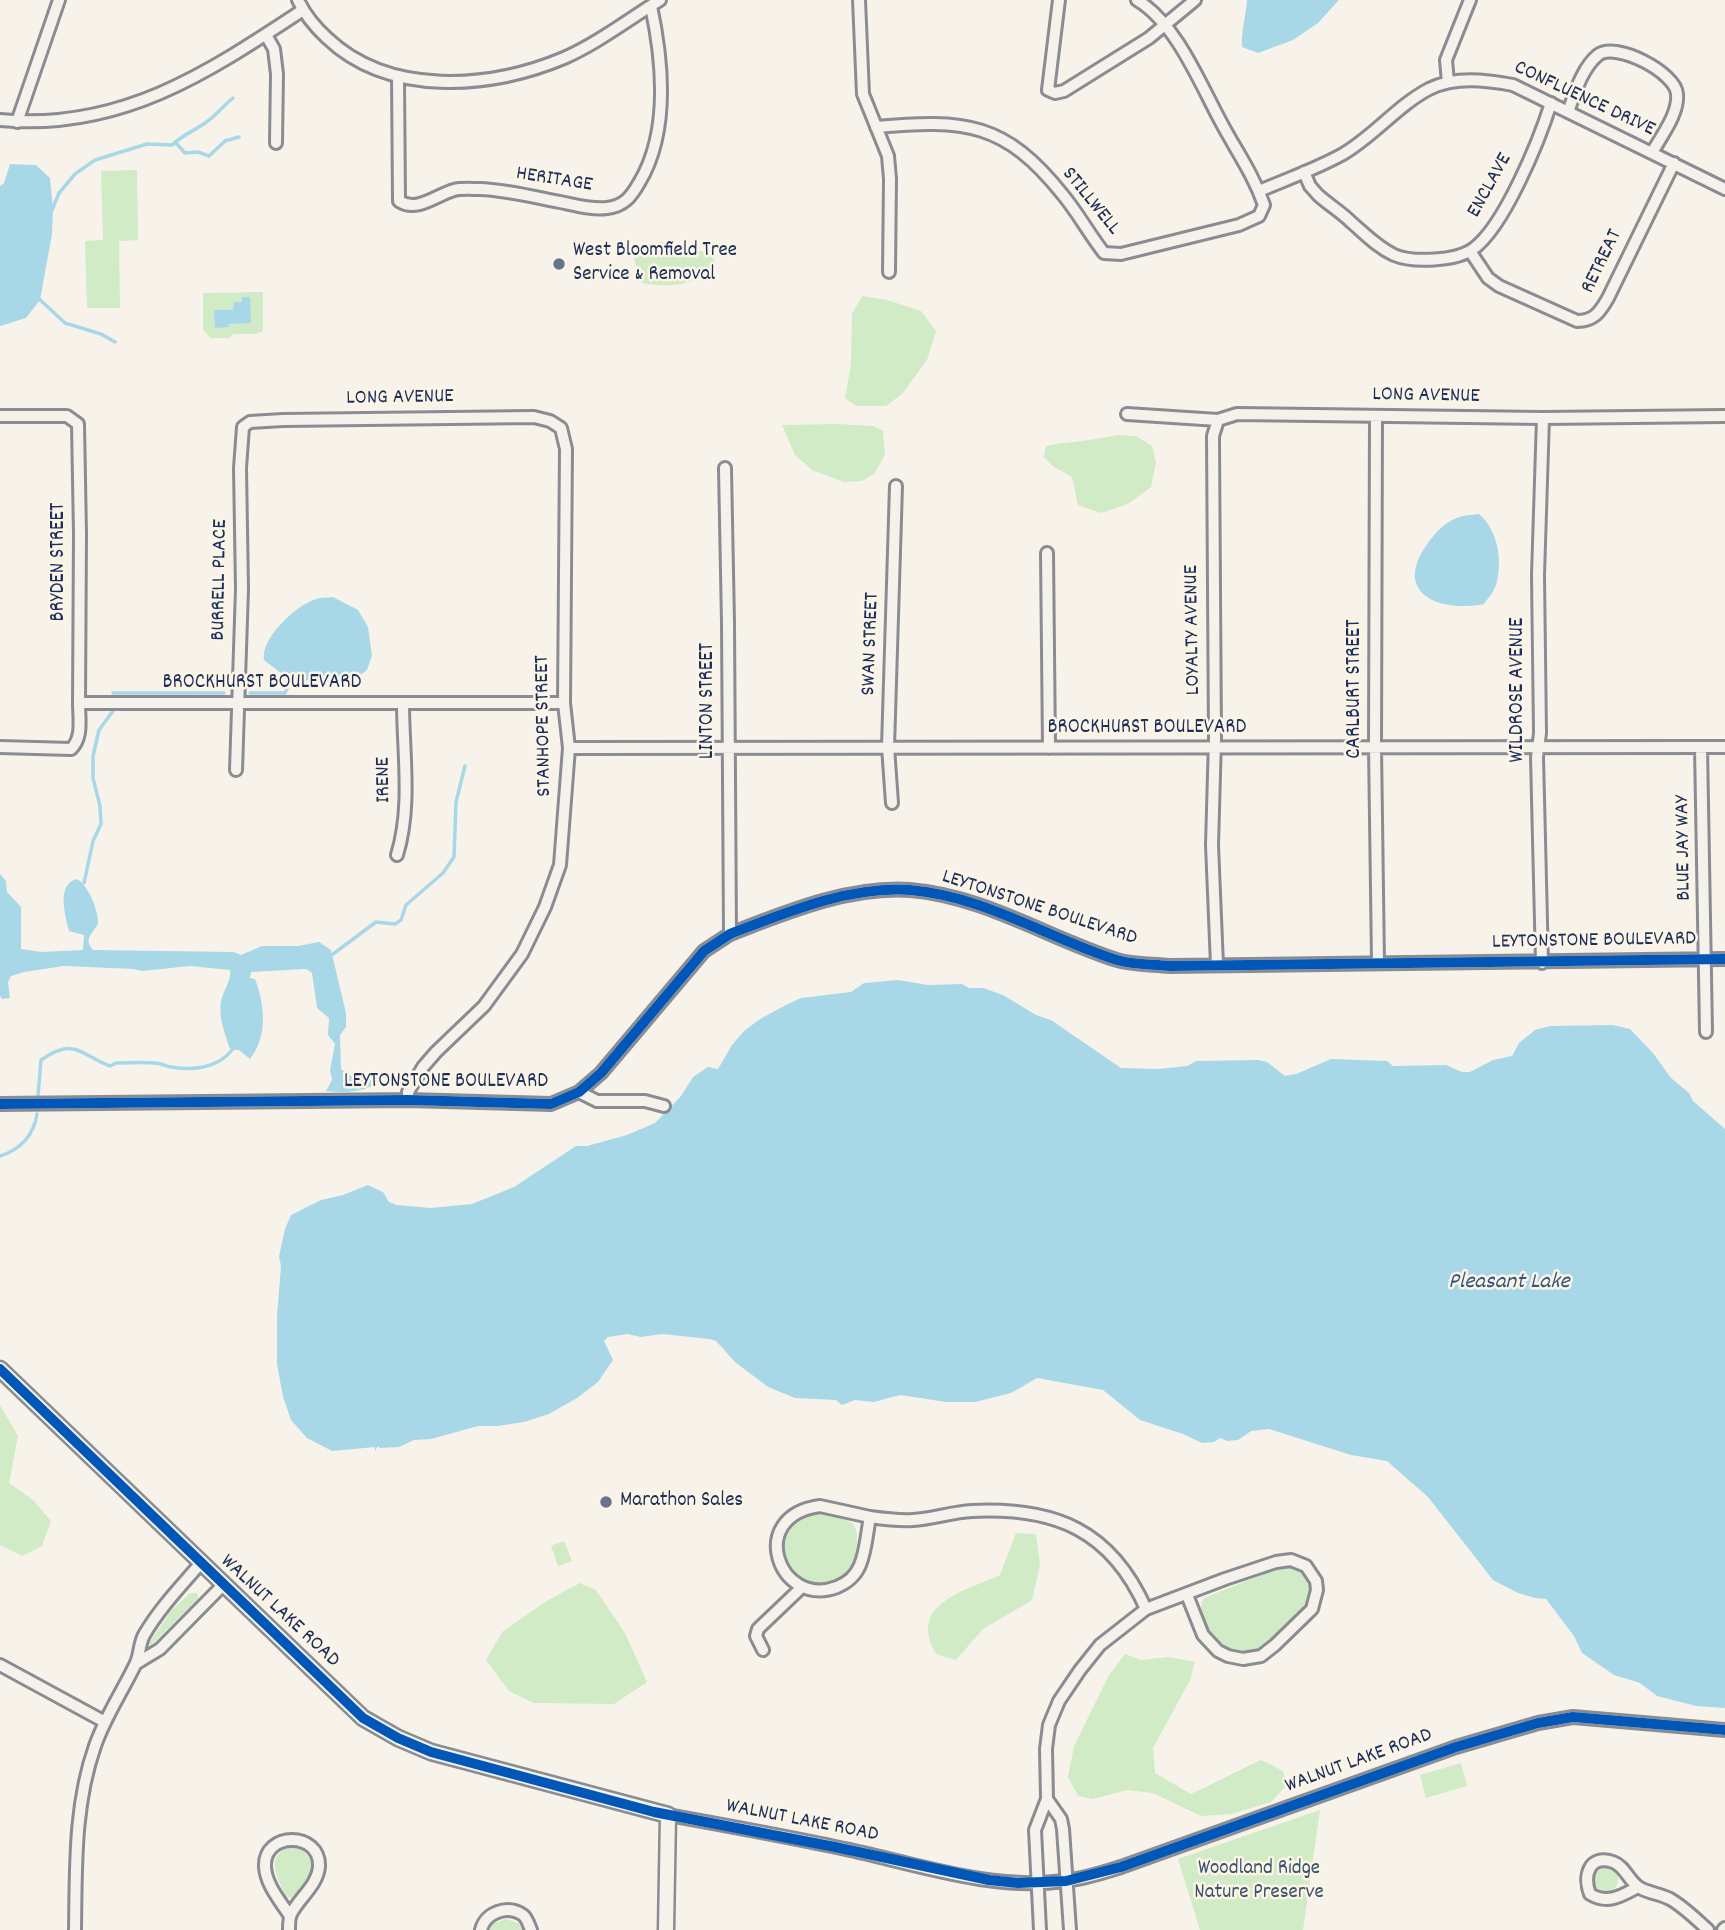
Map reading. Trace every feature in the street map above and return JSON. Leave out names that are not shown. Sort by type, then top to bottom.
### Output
[{"type":"street","points":[[16,122],[59,0]]},
{"type":"street","points":[[859,0],[863,94],[888,156],[889,272]]},
{"type":"street","points":[[1059,0],[1048,90],[1055,93],[1064,91],[1126,54],[1195,0]]},
{"type":"street","points":[[1137,0],[1149,7],[1185,53],[1259,191]]},
{"type":"street","points":[[1448,82],[1446,60],[1470,0]]},
{"type":"street","points":[[0,120],[40,123],[77,119],[143,102],[180,85],[265,34],[300,5],[314,26],[335,46],[360,63],[398,76],[444,82],[473,81],[533,69],[564,58],[656,3]]},
{"type":"street","name":"HERITAGE","points":[[398,76],[399,201],[405,206],[414,206],[454,190],[481,189],[584,207],[608,208],[629,201],[654,151],[661,74],[656,3]]},
{"type":"street","points":[[265,34],[274,49],[277,74],[276,143]]},
{"type":"street","points":[[1568,111],[1581,80],[1598,55],[1605,52],[1623,53],[1656,69],[1672,80],[1678,97],[1669,122],[1652,153]]},
{"type":"street","name":"CONFLUENCE DRIVE","points":[[1259,191],[1342,154],[1429,89],[1448,82],[1486,80],[1513,85],[1725,188]]},
{"type":"street","name":"ENCLAVE","points":[[1470,251],[1483,240],[1506,206],[1544,127],[1551,103]]},
{"type":"street","name":"STILLWELL","points":[[876,127],[913,123],[952,124],[985,130],[1007,140],[1063,195],[1104,253],[1121,254],[1239,225],[1259,216],[1264,205],[1259,191]]},
{"type":"street","name":"RETREAT","points":[[1470,251],[1488,278],[1499,286],[1577,321],[1587,321],[1598,316],[1608,298],[1674,163]]},
{"type":"street","points":[[1304,172],[1310,186],[1318,195],[1380,247],[1394,255],[1420,260],[1470,251]]},
{"type":"street","name":"LONG AVENUE","points":[[1128,414],[1218,420],[1237,414],[1543,418],[1725,416]]},
{"type":"street","name":"BRYDEN STREET","points":[[0,416],[67,416],[76,421],[79,430],[79,703]]},
{"type":"street","name":"CARLBURT STREET","points":[[1376,416],[1375,747],[1378,962]]},
{"type":"street","name":"LONG AVENUE","points":[[241,432],[250,422],[283,420],[534,417],[550,421],[561,428]]},
{"type":"street","name":"WILDROSE AVENUE","points":[[1542,963],[1537,757],[1540,733],[1538,575],[1543,418]]},
{"type":"street","name":"LOYALTY AVENUE","points":[[1217,965],[1212,845],[1213,436],[1218,420]]},
{"type":"street","name":"STANHOPE STREET","points":[[408,1100],[408,1092],[423,1068],[484,1006],[522,954],[545,907],[560,865],[569,748],[564,703],[566,449],[561,428]]},
{"type":"street","name":"BURRELL PLACE","points":[[236,771],[242,589],[241,432]]},
{"type":"street","name":"LINTON STREET","points":[[725,468],[730,934]]},
{"type":"street","name":"SWAN STREET","points":[[892,803],[888,747],[897,486]]},
{"type":"street","points":[[1047,553],[1049,748]]},
{"type":"street","points":[[0,747],[71,749],[79,736],[79,703]]},
{"type":"street","name":"BROCKHURST BOULEVARD","points":[[79,703],[564,703]]},
{"type":"street","name":"IRENE","points":[[397,855],[405,812],[403,703]]},
{"type":"street","name":"BLUE JAY WAY","points":[[1701,747],[1707,959],[1706,1032]]},
{"type":"street","name":"BROCKHURST BOULEVARD","points":[[569,748],[1725,747]]},
{"type":"street","name":"LEYTONSTONE BOULEVARD","points":[[0,1104],[408,1100],[551,1104],[579,1092],[601,1073],[704,951],[730,934],[826,901],[870,891],[911,890],[974,904],[1119,960],[1170,966],[1725,960]]},
{"type":"street","name":"LEYTONSTONE BOULEVARD","points":[[579,1092],[597,1101],[645,1101],[664,1106]]},
{"type":"street","name":"WALNUT LAKE ROAD","points":[[0,1369],[363,1718],[398,1738],[431,1752],[668,1815],[989,1880],[1038,1883],[1066,1881],[1121,1867],[1446,1751],[1538,1723],[1573,1717],[1725,1730]]},
{"type":"street","points":[[870,1517],[860,1564],[853,1576],[842,1585],[815,1591],[790,1579],[781,1567],[777,1539],[792,1514],[806,1508],[820,1506],[870,1517],[914,1520],[972,1511],[1013,1511],[1048,1516],[1100,1542],[1136,1585],[1146,1609]]},
{"type":"street","points":[[1040,1930],[1035,1830],[1047,1799],[1046,1749],[1049,1726],[1059,1701],[1100,1645],[1146,1609],[1264,1566],[1292,1560],[1306,1566],[1316,1581],[1317,1590],[1312,1609],[1293,1629],[1261,1656],[1243,1659],[1218,1651],[1203,1636],[1187,1595]]},
{"type":"street","points":[[75,1930],[78,1822],[85,1779],[95,1744],[137,1662],[142,1638],[159,1611],[200,1564]]},
{"type":"street","points":[[137,1662],[160,1649],[223,1585]]},
{"type":"street","points":[[763,1650],[756,1636],[758,1629],[802,1587]]},
{"type":"street","points":[[0,1665],[105,1723]]},
{"type":"street","points":[[1047,1799],[1061,1819],[1070,1930]]},
{"type":"street","points":[[666,1930],[668,1815]]},
{"type":"street","points":[[289,1930],[290,1916],[307,1893],[319,1868],[315,1852],[309,1845],[296,1839],[284,1840],[275,1845],[265,1861],[271,1887],[290,1916]]},
{"type":"street","points":[[1638,1887],[1613,1900],[1597,1898],[1590,1894],[1586,1875],[1589,1866],[1596,1861],[1611,1861],[1638,1887],[1671,1900],[1708,1930]]},
{"type":"street","points":[[481,1930],[483,1923],[492,1914],[508,1910],[522,1915],[531,1930]]},
{"type":"green space","points":[[137,170],[138,240],[119,241],[120,308],[87,308],[85,241],[103,240],[101,171]]},
{"type":"green space","points":[[661,242],[706,252],[715,261],[700,276],[683,284],[642,283],[634,259],[645,245]]},
{"type":"green space","points":[[263,292],[263,331],[256,334],[233,334],[230,338],[211,338],[203,330],[203,293]]},
{"type":"green space","points":[[862,296],[887,300],[921,311],[936,331],[927,360],[902,394],[886,406],[856,406],[845,398],[851,364],[852,314]]},
{"type":"green space","points":[[782,425],[873,426],[883,431],[885,455],[874,474],[862,481],[844,482],[812,470],[795,455]]},
{"type":"green space","points":[[1117,435],[1136,436],[1152,446],[1156,463],[1151,487],[1128,504],[1101,513],[1078,505],[1072,477],[1054,467],[1044,457],[1046,446]]},
{"type":"green space","points":[[0,1405],[18,1436],[9,1483],[33,1500],[51,1521],[42,1546],[22,1556],[0,1545]]},
{"type":"green space","points":[[811,1514],[832,1516],[852,1523],[857,1535],[854,1559],[848,1570],[836,1580],[817,1586],[804,1583],[793,1575],[783,1550],[786,1536],[795,1523]]},
{"type":"green space","points":[[1016,1533],[1036,1534],[1040,1566],[1032,1600],[983,1629],[956,1660],[936,1654],[929,1637],[929,1622],[935,1611],[944,1601],[1000,1575]]},
{"type":"green space","points":[[564,1541],[572,1561],[558,1566],[551,1546]]},
{"type":"green space","points":[[1284,1566],[1299,1571],[1311,1586],[1307,1605],[1287,1628],[1263,1647],[1253,1651],[1235,1651],[1213,1637],[1201,1609],[1204,1598]]},
{"type":"green space","points":[[580,1583],[596,1590],[625,1633],[647,1682],[614,1704],[534,1703],[509,1691],[486,1660],[502,1632],[548,1600]]},
{"type":"green space","points":[[190,1593],[197,1593],[198,1599],[150,1646],[149,1643],[172,1610]]},
{"type":"green space","points":[[1125,1654],[1141,1660],[1169,1657],[1195,1662],[1190,1680],[1153,1748],[1155,1773],[1191,1794],[1261,1760],[1283,1771],[1287,1785],[1271,1802],[1231,1814],[1201,1816],[1153,1793],[1127,1790],[1093,1799],[1078,1796],[1068,1777],[1074,1746],[1109,1675]]},
{"type":"green space","points":[[1461,1763],[1467,1786],[1426,1798],[1420,1775]]},
{"type":"green space","name":"Woodland Ridge Nature Preserve","points":[[1320,1810],[1303,1930],[1200,1930],[1178,1859]]},
{"type":"green space","points":[[295,1847],[304,1853],[311,1865],[307,1879],[291,1898],[287,1897],[279,1882],[275,1860],[278,1854]]},
{"type":"green space","points":[[1606,1868],[1617,1875],[1618,1880],[1611,1891],[1606,1892],[1595,1885],[1594,1880],[1601,1869]]},
{"type":"green space","points":[[506,1919],[518,1923],[523,1930],[490,1930],[492,1924]]},
{"type":"water","points":[[1247,0],[1339,0],[1318,23],[1293,40],[1258,53],[1242,47]]},
{"type":"water","points":[[10,164],[36,165],[50,178],[52,234],[40,300],[26,318],[0,326],[0,186],[4,183]]},
{"type":"water","points":[[242,297],[250,297],[251,323],[215,328],[214,310],[233,310],[234,302],[242,302]]},
{"type":"water","points":[[1479,514],[1491,528],[1499,556],[1498,576],[1492,593],[1484,604],[1467,606],[1437,602],[1425,596],[1418,587],[1415,575],[1418,560],[1428,543],[1448,522],[1462,516]]},
{"type":"water","points":[[333,597],[358,610],[368,627],[372,656],[367,670],[358,677],[333,681],[290,680],[264,660],[268,642],[281,624],[299,608],[316,599]]},
{"type":"water","points":[[0,874],[6,881],[7,892],[21,907],[21,949],[41,952],[83,950],[84,935],[69,931],[64,909],[66,887],[77,879],[89,892],[97,912],[98,924],[89,939],[93,950],[234,952],[241,955],[262,946],[298,946],[319,942],[331,950],[346,1013],[346,1027],[340,1035],[341,1069],[354,1078],[370,1074],[377,1083],[352,1092],[326,1091],[332,1080],[330,1070],[335,1044],[328,1035],[329,1018],[317,1008],[312,973],[306,969],[251,972],[250,978],[255,979],[261,999],[263,1020],[260,1040],[250,1059],[239,1050],[229,1047],[222,1024],[221,1002],[230,978],[230,970],[190,966],[142,971],[64,966],[11,976],[8,982],[10,998],[2,999]]},
{"type":"water","name":"Pleasant Lake","points":[[898,980],[928,985],[962,984],[1003,995],[1036,1015],[1051,1020],[1121,1068],[1159,1069],[1187,1066],[1196,1061],[1258,1060],[1267,1062],[1285,1076],[1331,1059],[1387,1061],[1393,1066],[1446,1065],[1462,1072],[1470,1072],[1493,1060],[1512,1056],[1519,1043],[1535,1030],[1550,1026],[1613,1025],[1630,1029],[1653,1053],[1671,1078],[1725,1129],[1725,1708],[1696,1706],[1657,1696],[1640,1683],[1614,1675],[1582,1653],[1574,1636],[1546,1599],[1518,1593],[1493,1580],[1428,1497],[1387,1461],[1351,1455],[1269,1429],[1251,1431],[1238,1440],[1227,1441],[1220,1438],[1214,1442],[1202,1443],[1140,1420],[1103,1390],[1037,1378],[1011,1393],[975,1402],[946,1402],[900,1395],[874,1402],[855,1400],[842,1405],[836,1400],[795,1398],[768,1387],[735,1362],[716,1341],[662,1334],[641,1337],[627,1334],[608,1337],[604,1341],[613,1360],[598,1382],[549,1414],[524,1422],[478,1426],[431,1439],[414,1440],[399,1447],[378,1446],[375,1451],[375,1447],[332,1451],[307,1438],[291,1420],[283,1397],[277,1364],[277,1316],[281,1266],[279,1256],[291,1215],[321,1200],[368,1185],[383,1192],[389,1202],[397,1205],[430,1208],[472,1204],[514,1187],[576,1146],[587,1146],[627,1135],[655,1123],[681,1096],[693,1077],[708,1067],[718,1069],[744,1031],[786,1005],[801,998],[851,992],[864,983]]},
{"type":"waterway","points":[[52,210],[59,193],[75,174],[95,160],[147,144],[172,145],[210,119],[233,98]]},
{"type":"waterway","points":[[175,142],[185,153],[198,152],[209,156],[225,141],[239,137]]},
{"type":"waterway","points":[[36,296],[65,323],[101,334],[115,342]]},
{"type":"waterway","points":[[250,693],[285,693],[290,680]]},
{"type":"waterway","points":[[113,693],[224,693]]},
{"type":"waterway","points":[[84,883],[93,841],[101,824],[93,778],[93,756],[99,730],[113,711]]},
{"type":"waterway","points":[[333,954],[376,922],[395,924],[401,920],[406,905],[443,873],[454,857],[456,802],[465,766]]},
{"type":"waterway","points":[[38,1096],[41,1060],[62,1049],[77,1050],[110,1066],[116,1063],[159,1063],[187,1069],[220,1061],[232,1050]]},
{"type":"waterway","points":[[0,1156],[25,1141],[33,1129],[37,1114]]},
{"type":"cycle path","points":[[0,1104],[408,1100],[551,1104],[579,1092],[601,1073],[704,951],[730,934],[818,902],[887,890],[910,890],[964,900],[1091,951],[1136,964],[1170,966],[1725,959]]},
{"type":"cycle path","points":[[0,1369],[363,1718],[398,1738],[431,1752],[654,1812],[989,1880],[1018,1883],[1066,1881],[1121,1867],[1456,1747],[1538,1723],[1573,1717],[1725,1730]]},
{"type":"place","name":"West Bloomfield Tree Service & Removal","points":[[559,264]]},
{"type":"place","name":"Marathon Sales","points":[[606,1502]]}]
